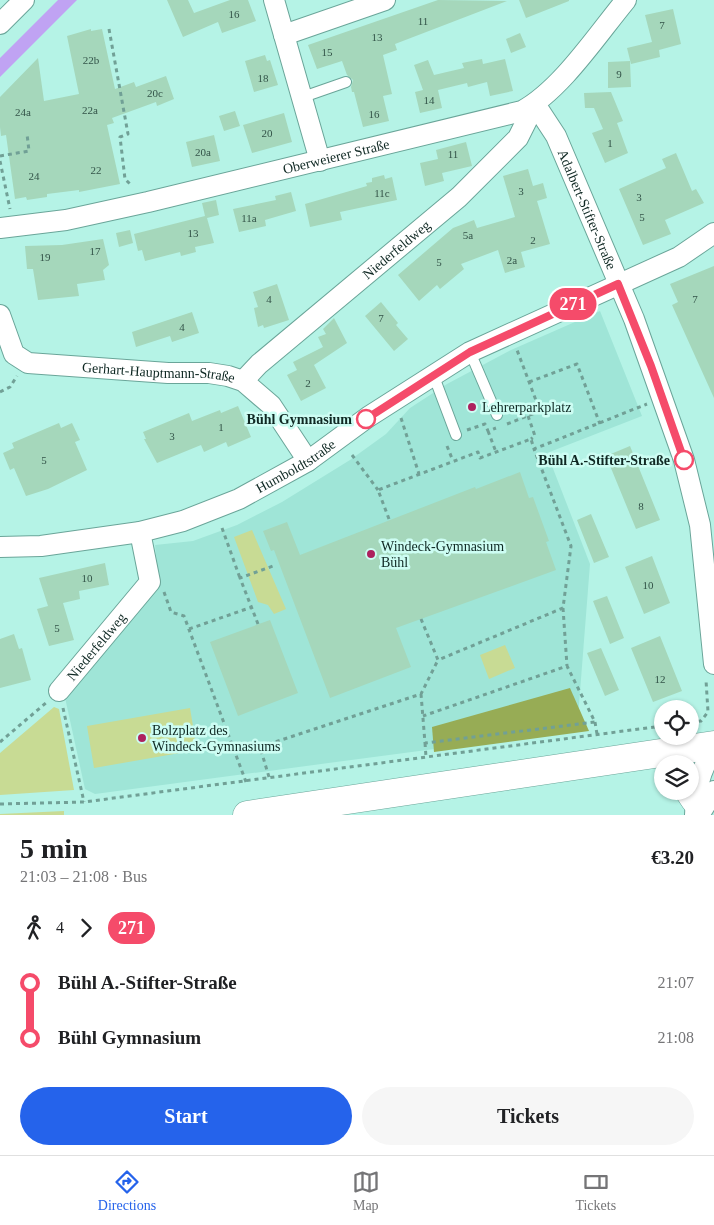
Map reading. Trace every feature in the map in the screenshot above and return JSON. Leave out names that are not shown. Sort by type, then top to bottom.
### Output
[{"type":"street","points":[[274,0],[320,161]]},
{"type":"street","points":[[284,35],[385,0]]},
{"type":"street","name":"Oberweierer Straße","points":[[6,228],[66,220],[320,161],[522,111],[536,104],[551,91],[626,0]]},
{"type":"street","points":[[0,24],[23,1]]},
{"type":"street","name":"Adalbert-Stifter-Straße","points":[[536,104],[556,136],[618,284],[663,397],[707,523],[713,659]]},
{"type":"street","name":"Niederfeldweg","points":[[244,381],[260,364],[459,197],[518,138],[536,104]]},
{"type":"street","name":"Humboldtstraße","points":[[0,547],[41,546],[140,532],[183,521],[239,499],[308,461],[433,374],[470,352],[679,257],[714,233]]},
{"type":"street","points":[[0,315],[11,348],[21,361]]},
{"type":"street","name":"Gerhart-Hauptmann-Straße","points":[[21,361],[52,366],[168,373],[209,373],[244,381],[270,405],[308,461]]},
{"type":"street","points":[[140,532],[150,582]]},
{"type":"street","name":"Niederfeldweg","points":[[59,691],[150,582]]},
{"type":"street","points":[[247,815],[714,745]]},
{"type":"street","points":[[698,803],[705,762],[714,751]]},
{"type":"street","points":[[631,756],[654,766]]},
{"type":"lane","points":[[303,97],[346,82]]},
{"type":"lane","points":[[470,352],[496,415]]},
{"type":"lane","points":[[433,374],[456,435]]},
{"type":"path","points":[[109,29],[128,134],[120,137],[125,179],[132,186]]},
{"type":"path","points":[[0,156],[29,152],[27,134]]},
{"type":"path","points":[[0,162],[6,228]]},
{"type":"path","points":[[488,431],[540,412],[511,333]]},
{"type":"path","points":[[0,392],[10,387],[16,378],[21,361]]},
{"type":"path","points":[[529,382],[577,364],[600,424]]},
{"type":"path","points":[[527,376],[532,375]]},
{"type":"path","points":[[534,448],[600,424],[663,397]]},
{"type":"path","points":[[400,416],[419,474]]},
{"type":"path","points":[[378,490],[478,452],[480,458],[530,439],[535,436],[528,416]]},
{"type":"path","points":[[453,461],[445,439],[485,424],[496,452]]},
{"type":"path","points":[[530,439],[571,546],[563,608],[567,666],[595,722],[597,734]]},
{"type":"path","points":[[352,455],[378,490],[389,519]]},
{"type":"path","points":[[222,528],[258,624]]},
{"type":"path","points":[[240,578],[273,566]]},
{"type":"path","points":[[150,582],[162,586],[170,612],[184,616],[246,782]]},
{"type":"path","points":[[189,629],[252,607]]},
{"type":"path","points":[[426,757],[421,694],[438,660],[563,608]]},
{"type":"path","points":[[421,619],[438,660]]},
{"type":"path","points":[[699,720],[708,712],[704,658],[713,659]]},
{"type":"path","points":[[423,716],[567,666]]},
{"type":"path","points":[[59,691],[84,802]]},
{"type":"path","name":"Niederfeldweg","points":[[0,742],[59,691]]},
{"type":"path","points":[[269,777],[260,747],[421,694]]},
{"type":"path","points":[[425,743],[595,722]]},
{"type":"path","points":[[0,804],[84,802],[654,727]]},
{"type":"shaded area","points":[[58,0],[77,0],[0,77],[0,58]]},
{"type":"shaded area","name":"Windeck-Gymnasium Bühl","points":[[600,311],[642,416],[547,453],[590,564],[577,730],[95,794],[85,789],[64,693],[159,585],[155,545],[193,541],[237,525],[282,502],[350,460],[386,434],[410,408],[447,384],[511,350]]},
{"type":"shaded area","points":[[252,530],[286,609],[274,614],[268,605],[258,602],[234,537]]},
{"type":"shaded area","points":[[505,645],[515,668],[489,679],[480,655]]},
{"type":"shaded area","points":[[54,707],[59,709],[74,790],[0,795],[0,753]]},
{"type":"shaded area","name":"Bolzplatz des Windeck-Gymnasiums","points":[[190,708],[197,750],[94,768],[87,726]]},
{"type":"shaded area","points":[[64,811],[64,815],[0,815],[0,814]]},
{"type":"green space","points":[[570,688],[589,731],[434,752],[432,727]]},
{"type":"building","points":[[167,0],[188,0],[194,13],[230,0],[248,0],[256,21],[222,33],[218,22],[183,37]]},
{"type":"building","points":[[438,0],[507,1],[395,44],[397,50],[383,55],[392,94],[383,96],[389,121],[363,127],[354,92],[352,92],[353,80],[347,75],[342,61],[317,69],[308,45]]},
{"type":"building","points":[[519,0],[569,0],[569,1],[526,18]]},
{"type":"building","points":[[673,9],[681,44],[659,50],[660,57],[631,64],[627,48],[652,42],[645,15]]},
{"type":"building","points":[[91,29],[91,31],[102,29],[115,89],[134,82],[136,87],[166,76],[174,99],[157,106],[156,102],[112,118],[114,123],[107,125],[120,184],[79,192],[79,190],[47,194],[47,197],[27,200],[26,197],[15,199],[6,135],[1,136],[0,97],[38,58],[44,101],[79,94],[67,36]]},
{"type":"building","points":[[520,33],[526,47],[511,53],[506,39]]},
{"type":"building","points":[[265,55],[267,61],[270,60],[278,85],[254,92],[245,61]]},
{"type":"building","points":[[482,59],[483,64],[505,59],[513,91],[490,96],[487,82],[468,87],[467,83],[438,90],[442,108],[420,113],[415,92],[423,90],[414,65],[428,60],[434,75],[464,68],[462,63]]},
{"type":"building","points":[[630,61],[631,87],[608,88],[608,62]]},
{"type":"building","points":[[611,92],[623,121],[617,123],[628,153],[605,163],[592,133],[603,129],[594,108],[585,108],[584,93]]},
{"type":"building","points":[[235,111],[240,126],[224,131],[219,116]]},
{"type":"building","points":[[284,113],[292,142],[252,153],[243,125]]},
{"type":"building","points":[[214,135],[220,161],[192,167],[186,142]]},
{"type":"building","points":[[466,142],[472,166],[442,173],[444,181],[425,186],[420,163],[438,159],[436,150]]},
{"type":"building","points":[[676,153],[692,191],[696,189],[704,203],[665,220],[671,234],[643,245],[619,189],[666,168],[662,159]]},
{"type":"building","points":[[528,169],[533,186],[543,183],[547,198],[537,201],[550,244],[521,252],[525,267],[505,273],[498,250],[461,264],[464,269],[440,289],[437,285],[419,301],[398,275],[453,228],[474,220],[477,228],[515,217],[503,176]]},
{"type":"building","points":[[384,175],[385,179],[392,177],[397,200],[340,212],[342,220],[310,227],[305,204],[367,186],[366,183],[372,182],[372,178]]},
{"type":"building","points":[[291,192],[296,211],[265,220],[266,226],[239,232],[233,209],[276,200],[275,196]]},
{"type":"building","points":[[216,200],[219,215],[207,218],[214,243],[195,247],[196,252],[181,256],[180,252],[145,261],[142,250],[138,251],[134,234],[205,216],[202,203]]},
{"type":"building","points":[[130,230],[133,243],[119,247],[116,233]]},
{"type":"building","points":[[103,239],[109,265],[103,270],[105,280],[77,284],[79,296],[38,300],[33,269],[27,269],[25,246],[62,245]]},
{"type":"building","points":[[714,266],[714,398],[672,305],[678,302],[670,284]]},
{"type":"building","points":[[277,284],[289,320],[264,328],[263,325],[258,327],[254,308],[258,307],[253,292]]},
{"type":"building","points":[[381,302],[408,339],[394,351],[365,316]]},
{"type":"building","points":[[192,312],[199,333],[172,342],[170,336],[136,347],[132,332]]},
{"type":"building","points":[[334,318],[347,343],[314,365],[326,388],[301,401],[287,375],[297,370],[293,362],[323,347],[318,337],[326,334],[323,329]]},
{"type":"building","points":[[238,406],[251,437],[228,447],[226,442],[204,452],[201,445],[157,463],[144,439],[146,439],[143,432],[189,413],[192,421],[220,410],[221,413]]},
{"type":"building","points":[[59,423],[61,428],[72,423],[80,440],[75,442],[87,470],[48,489],[26,496],[14,468],[10,470],[3,453],[14,448],[12,443]]},
{"type":"building","points":[[630,446],[660,520],[636,529],[606,456]]},
{"type":"building","points":[[520,472],[529,498],[533,497],[549,541],[546,542],[556,570],[396,628],[411,667],[330,698],[274,550],[271,551],[263,531],[287,522],[300,555],[475,487],[476,489]]},
{"type":"building","points":[[591,514],[609,557],[594,563],[577,520]]},
{"type":"building","points":[[652,556],[670,603],[644,614],[625,567]]},
{"type":"building","points":[[105,563],[109,585],[79,591],[80,599],[63,603],[74,640],[49,646],[37,609],[48,606],[39,578]]},
{"type":"building","points":[[607,596],[624,638],[610,644],[593,601]]},
{"type":"building","points":[[270,620],[298,693],[238,716],[210,642]]},
{"type":"building","points":[[14,634],[19,649],[22,648],[31,680],[0,688],[0,639]]},
{"type":"building","points":[[660,636],[682,691],[654,700],[653,702],[631,648]]},
{"type":"building","points":[[601,648],[619,690],[605,696],[587,653]]},
{"type":"bus line","name":"271","points":[[366,419],[433,374],[470,352],[618,284],[634,319],[684,460]]},
{"type":"place","name":"Lehrerparkplatz","points":[[472,407]]},
{"type":"place","name":"Bühl Gymnasium","points":[[366,419]]},
{"type":"place","name":"Bühl A.-Stifter-Straße","points":[[684,460]]},
{"type":"place","name":"Windeck-Gymnasium Bühl","points":[[371,554]]},
{"type":"place","name":"Bolzplatz des Windeck-Gymnasiums","points":[[142,738]]}]
